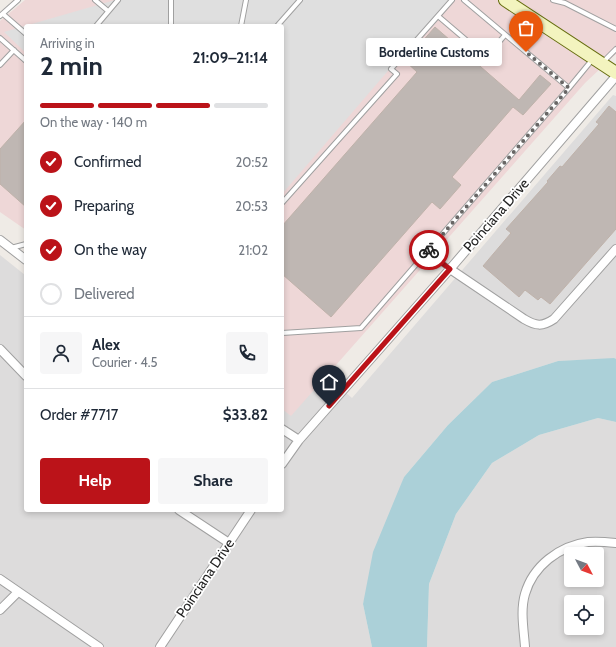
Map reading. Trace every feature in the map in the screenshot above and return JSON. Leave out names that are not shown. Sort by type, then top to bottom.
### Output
[{"type":"street","points":[[505,0],[616,73]]},
{"type":"street","name":"Poinciana Drive","points":[[284,461],[299,440],[450,269],[616,76]]},
{"type":"street","points":[[0,240],[24,258]]},
{"type":"street","points":[[450,269],[531,323],[539,325],[547,324],[554,319],[616,248]]},
{"type":"street","points":[[0,349],[24,374]]},
{"type":"street","points":[[284,430],[299,440]]},
{"type":"street","points":[[182,512],[229,543]]},
{"type":"street","name":"Poinciana Drive","points":[[160,647],[250,512]]},
{"type":"street","points":[[525,647],[523,612],[524,595],[530,581],[538,569],[549,558],[575,546],[588,542],[616,543]]},
{"type":"street","points":[[0,579],[99,647]]},
{"type":"street","points":[[0,610],[18,592]]},
{"type":"lane","points":[[18,0],[2,15],[24,32]]},
{"type":"lane","points":[[95,0],[108,11]]},
{"type":"lane","points":[[98,24],[118,0]]},
{"type":"lane","points":[[171,0],[171,24]]},
{"type":"lane","points":[[241,24],[246,0]]},
{"type":"lane","points":[[279,24],[300,0]]},
{"type":"lane","points":[[284,201],[397,74],[391,69],[452,0]]},
{"type":"lane","points":[[464,0],[569,88]]},
{"type":"lane","points":[[553,0],[565,3],[616,29]]},
{"type":"lane","points":[[438,16],[486,57],[505,35]]},
{"type":"lane","points":[[0,38],[24,59]]},
{"type":"lane","points":[[284,333],[361,328],[569,88],[598,61],[616,49]]},
{"type":"lane","points":[[0,65],[14,50]]},
{"type":"lane","points":[[10,248],[24,244]]},
{"type":"lane","points":[[427,252],[450,269]]},
{"type":"shaded area","points":[[25,0],[616,0],[616,54],[585,83],[291,416],[284,411],[284,24],[24,24],[24,229],[0,212],[0,21]]},
{"type":"shaded area","points":[[115,0],[449,0],[284,192],[284,24],[32,24]]},
{"type":"shaded area","points":[[24,26],[24,51],[4,32]]},
{"type":"shaded area","points":[[613,95],[616,96],[616,359],[558,361],[492,382],[448,425],[404,477],[363,604],[372,647],[0,647],[0,255],[24,274],[24,512],[284,512],[284,348],[289,344],[352,398]]},
{"type":"shaded area","points":[[598,418],[616,422],[616,647],[427,647],[429,584],[456,514],[492,463],[539,435]]},
{"type":"water","points":[[616,359],[616,422],[598,418],[539,435],[492,463],[456,514],[429,584],[427,647],[372,647],[363,604],[373,552],[404,477],[448,425],[492,382],[558,361]]},
{"type":"building","points":[[435,27],[519,100],[540,75],[551,84],[523,115],[513,107],[452,177],[461,185],[440,209],[432,202],[331,317],[284,276],[284,224],[417,72],[405,61]]},
{"type":"building","points":[[609,106],[616,112],[616,229],[550,304],[541,297],[538,300],[525,290],[519,297],[483,266],[511,233],[506,229],[548,182],[547,181],[560,166],[562,167],[599,124],[596,122]]},
{"type":"building","points":[[24,122],[24,205],[0,184],[0,149]]},
{"type":"way so far","points":[[429,250],[569,88],[526,52]]},
{"type":"place","name":"Borderline Customs","points":[[526,52]]},
{"type":"route","points":[[329,406],[450,269],[427,252],[429,250]]}]
